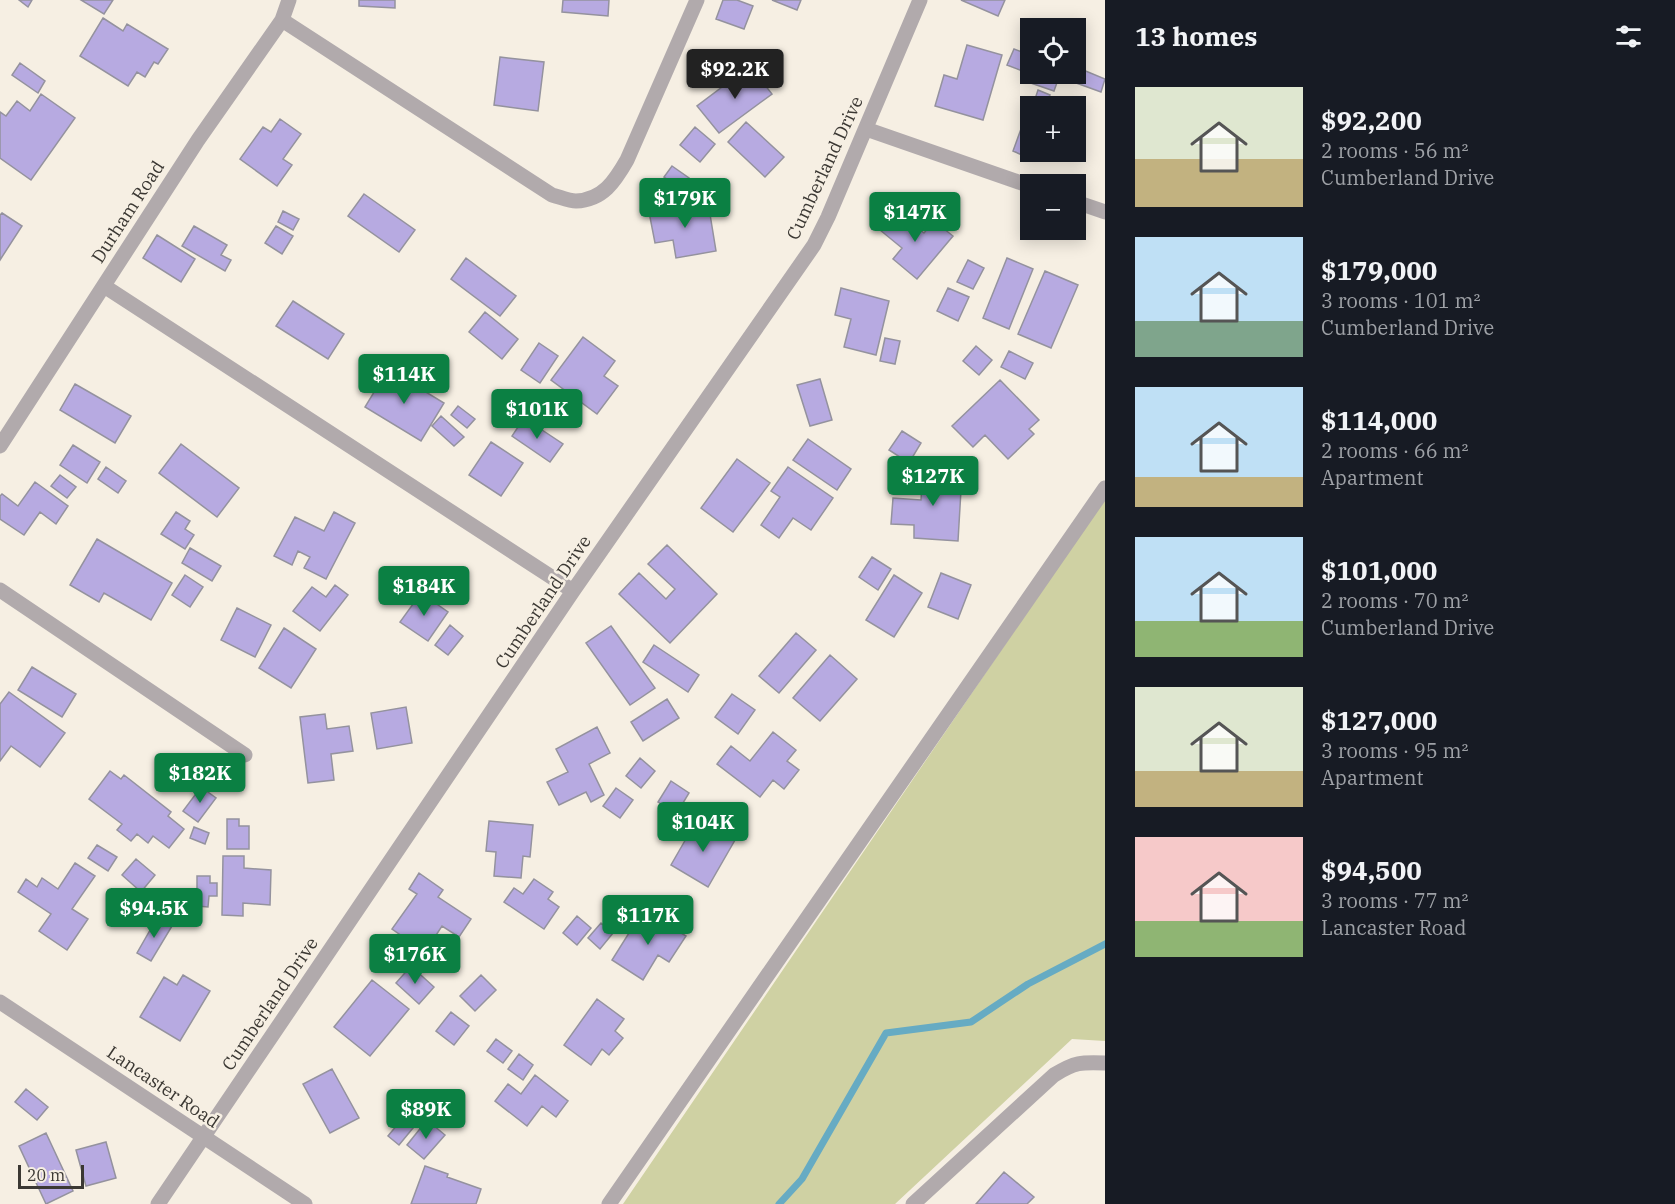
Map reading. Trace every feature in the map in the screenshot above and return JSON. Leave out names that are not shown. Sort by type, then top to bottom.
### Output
[{"type":"street","name":"Durham Road","points":[[0,446],[198,140],[282,20],[289,0]]},
{"type":"street","points":[[282,20],[552,195],[574,202],[595,198],[614,181],[627,160],[697,0]]},
{"type":"street","name":"Cumberland Drive","points":[[158,1204],[573,591],[814,245],[920,0]]},
{"type":"street","points":[[866,129],[1020,183]]},
{"type":"street","points":[[1086,205],[1105,212]]},
{"type":"street","points":[[104,286],[573,591]]},
{"type":"street","points":[[609,1204],[1105,488]]},
{"type":"street","points":[[0,590],[245,755]]},
{"type":"street","name":"Lancaster Road","points":[[0,1002],[305,1204]]},
{"type":"street","points":[[913,1204],[1054,1075],[1069,1066],[1082,1062],[1105,1062]]},
{"type":"green space","points":[[1105,498],[1105,1041],[1072,1039],[895,1204],[623,1204]]},
{"type":"building","points":[[19,0],[32,0],[28,7]]},
{"type":"building","points":[[81,0],[113,0],[104,14]]},
{"type":"building","points":[[359,0],[395,0],[395,8],[359,6]]},
{"type":"building","points":[[563,0],[609,0],[608,16],[562,12]]},
{"type":"building","points":[[723,0],[737,0],[753,6],[744,29],[716,19]]},
{"type":"building","points":[[772,0],[801,0],[797,10]]},
{"type":"building","points":[[961,0],[1005,0],[998,16]]},
{"type":"building","points":[[103,18],[123,31],[127,24],[168,49],[158,64],[154,62],[145,77],[137,72],[128,86],[80,56]]},
{"type":"building","points":[[967,45],[1002,55],[983,120],[935,106],[944,75],[957,79]]},
{"type":"building","points":[[1014,49],[1020,51],[1020,70],[1007,65]]},
{"type":"building","points":[[500,57],[544,62],[538,111],[494,105]]},
{"type":"building","points":[[20,63],[45,81],[38,93],[12,75]]},
{"type":"building","points":[[750,66],[772,94],[719,133],[697,106]]},
{"type":"building","points":[[1086,71],[1105,79],[1101,92],[1079,84],[1086,84]]},
{"type":"building","points":[[1034,84],[1056,84],[1054,91]]},
{"type":"building","points":[[1038,90],[1050,95],[1050,96],[1036,96]]},
{"type":"building","points":[[41,94],[75,118],[31,180],[0,158],[0,112],[6,116],[17,101],[30,111]]},
{"type":"building","points":[[280,119],[301,134],[283,159],[292,165],[277,186],[240,159],[263,127],[271,132]]},
{"type":"building","points":[[746,122],[784,157],[765,177],[728,142]]},
{"type":"building","points":[[695,127],[715,144],[700,162],[680,145]]},
{"type":"building","points":[[1020,132],[1020,154],[1013,151]]},
{"type":"building","points":[[672,166],[689,178],[682,189],[664,177]]},
{"type":"building","points":[[364,194],[415,230],[399,252],[348,216]]},
{"type":"building","points":[[708,202],[716,251],[676,258],[673,240],[655,243],[649,212]]},
{"type":"building","points":[[896,210],[924,233],[934,221],[953,236],[917,279],[893,259],[902,248],[880,230]]},
{"type":"building","points":[[283,211],[299,219],[293,230],[278,222]]},
{"type":"building","points":[[2,213],[22,226],[0,260],[0,215]]},
{"type":"building","points":[[194,226],[227,245],[221,255],[231,260],[225,271],[182,246]]},
{"type":"building","points":[[276,226],[293,236],[282,254],[265,243]]},
{"type":"building","points":[[157,235],[195,259],[181,282],[143,258]]},
{"type":"building","points":[[466,258],[516,296],[500,316],[451,279]]},
{"type":"building","points":[[1007,258],[1033,269],[1009,329],[983,318]]},
{"type":"building","points":[[968,260],[984,268],[973,289],[957,282]]},
{"type":"building","points":[[1045,271],[1078,285],[1051,348],[1018,334]]},
{"type":"building","points":[[841,288],[889,301],[876,355],[844,347],[851,319],[835,315]]},
{"type":"building","points":[[948,288],[969,297],[958,321],[937,311]]},
{"type":"building","points":[[293,301],[344,334],[328,359],[276,326]]},
{"type":"building","points":[[485,312],[518,339],[502,359],[469,332]]},
{"type":"building","points":[[583,337],[615,361],[604,376],[618,386],[597,414],[551,380]]},
{"type":"building","points":[[885,338],[900,341],[895,364],[880,361]]},
{"type":"building","points":[[539,343],[558,356],[540,383],[521,370]]},
{"type":"building","points":[[976,346],[992,360],[979,375],[963,361]]},
{"type":"building","points":[[1009,351],[1033,363],[1025,379],[1001,367]]},
{"type":"building","points":[[388,369],[444,403],[421,441],[365,407]]},
{"type":"building","points":[[820,379],[832,420],[810,426],[797,385]]},
{"type":"building","points":[[1000,380],[1039,420],[1029,429],[1034,434],[1008,459],[985,435],[973,447],[952,426]]},
{"type":"building","points":[[75,384],[131,416],[115,443],[60,410]]},
{"type":"building","points":[[458,406],[475,419],[467,428],[451,415]]},
{"type":"building","points":[[441,416],[464,437],[454,446],[432,426]]},
{"type":"building","points":[[524,418],[563,444],[550,462],[512,436]]},
{"type":"building","points":[[902,431],[921,443],[909,463],[889,450]]},
{"type":"building","points":[[808,439],[851,469],[837,490],[793,460]]},
{"type":"building","points":[[491,442],[523,463],[501,496],[469,475]]},
{"type":"building","points":[[181,444],[239,488],[217,517],[159,473]]},
{"type":"building","points":[[73,445],[100,462],[87,483],[60,465]]},
{"type":"building","points":[[737,459],[770,483],[733,532],[701,508]]},
{"type":"building","points":[[106,467],[126,481],[118,493],[98,479]]},
{"type":"building","points":[[788,467],[833,498],[811,530],[793,518],[779,538],[761,525],[780,497],[771,491]]},
{"type":"building","points":[[923,470],[962,473],[958,541],[914,538],[914,525],[891,524],[893,498],[921,500]]},
{"type":"building","points":[[60,475],[76,487],[67,498],[51,486]]},
{"type":"building","points":[[35,482],[68,506],[56,524],[40,512],[24,535],[0,519],[0,496],[2,494],[18,506]]},
{"type":"building","points":[[176,512],[190,521],[185,529],[194,535],[185,549],[161,534]]},
{"type":"building","points":[[334,512],[355,523],[326,579],[304,568],[310,557],[298,551],[292,565],[274,556],[295,517],[324,531]]},
{"type":"building","points":[[97,539],[172,583],[151,620],[104,593],[99,602],[70,585]]},
{"type":"building","points":[[667,545],[717,594],[670,643],[619,594],[639,573],[666,599],[675,589],[648,564]]},
{"type":"building","points":[[190,548],[221,566],[212,581],[182,563]]},
{"type":"building","points":[[872,557],[891,569],[878,590],[859,577]]},
{"type":"building","points":[[941,573],[971,585],[958,619],[928,607]]},
{"type":"building","points":[[185,575],[203,587],[190,607],[172,595]]},
{"type":"building","points":[[894,575],[922,593],[894,637],[866,620]]},
{"type":"building","points":[[335,585],[348,595],[320,631],[293,611],[312,587],[326,597]]},
{"type":"building","points":[[421,593],[448,612],[428,641],[400,622]]},
{"type":"building","points":[[237,608],[271,625],[255,657],[221,640]]},
{"type":"building","points":[[450,625],[463,636],[448,655],[435,645]]},
{"type":"building","points":[[611,626],[655,688],[630,705],[586,643]]},
{"type":"building","points":[[284,628],[316,649],[291,688],[259,668]]},
{"type":"building","points":[[796,633],[816,650],[779,693],[759,676]]},
{"type":"building","points":[[654,645],[699,675],[688,692],[643,662]]},
{"type":"building","points":[[830,655],[857,679],[820,721],[793,698]]},
{"type":"building","points":[[32,667],[76,694],[62,717],[18,690]]},
{"type":"building","points":[[9,692],[65,733],[40,767],[11,746],[0,761],[0,704]]},
{"type":"building","points":[[732,694],[755,710],[738,734],[715,717]]},
{"type":"building","points":[[667,699],[679,718],[643,741],[631,722]]},
{"type":"building","points":[[406,707],[412,743],[377,749],[371,713]]},
{"type":"building","points":[[325,714],[327,729],[349,726],[353,751],[331,754],[334,780],[308,783],[300,717]]},
{"type":"building","points":[[597,727],[610,753],[589,764],[604,795],[591,802],[586,792],[559,805],[547,782],[568,772],[556,749]]},
{"type":"building","points":[[773,732],[796,750],[787,761],[799,770],[784,789],[773,780],[760,797],[717,764],[731,746],[750,761]]},
{"type":"building","points":[[640,758],[655,771],[641,788],[626,776]]},
{"type":"building","points":[[110,771],[121,779],[124,775],[171,812],[168,816],[184,829],[169,848],[153,836],[148,843],[137,834],[131,841],[117,830],[122,824],[89,799]]},
{"type":"building","points":[[671,781],[689,793],[677,813],[658,802]]},
{"type":"building","points":[[201,787],[216,798],[198,822],[183,811]]},
{"type":"building","points":[[616,788],[633,800],[620,818],[603,806]]},
{"type":"building","points":[[698,818],[735,840],[708,887],[671,865]]},
{"type":"building","points":[[227,819],[239,819],[239,826],[249,826],[249,849],[227,849]]},
{"type":"building","points":[[489,821],[533,825],[530,857],[523,856],[521,878],[494,876],[496,852],[486,851]]},
{"type":"building","points":[[194,827],[209,833],[205,844],[190,838]]},
{"type":"building","points":[[97,845],[117,857],[108,871],[88,858]]},
{"type":"building","points":[[223,856],[244,856],[244,868],[271,870],[270,905],[243,903],[243,916],[222,915]]},
{"type":"building","points":[[136,859],[155,875],[141,892],[122,875]]},
{"type":"building","points":[[75,863],[95,876],[72,909],[88,919],[67,950],[39,931],[51,914],[18,892],[26,879],[37,887],[42,878],[58,889]]},
{"type":"building","points":[[419,873],[443,890],[438,897],[471,919],[459,937],[442,926],[425,952],[392,929],[417,894],[409,889]]},
{"type":"building","points":[[197,876],[210,876],[210,883],[217,883],[217,896],[209,896],[208,907],[197,906]]},
{"type":"building","points":[[534,879],[553,892],[548,899],[559,907],[544,929],[504,902],[514,888],[523,894]]},
{"type":"building","points":[[651,914],[686,936],[669,962],[658,955],[643,980],[612,960],[634,925],[641,929]]},
{"type":"building","points":[[577,916],[591,928],[577,945],[563,933]]},
{"type":"building","points":[[157,918],[172,926],[151,961],[137,953]]},
{"type":"building","points":[[601,923],[613,933],[600,949],[588,938]]},
{"type":"building","points":[[411,966],[434,987],[419,1004],[396,983]]},
{"type":"building","points":[[183,975],[210,991],[180,1041],[140,1017],[164,977],[177,985]]},
{"type":"building","points":[[481,975],[496,990],[475,1011],[460,996]]},
{"type":"building","points":[[372,980],[409,1009],[370,1056],[334,1027]]},
{"type":"building","points":[[597,999],[624,1019],[615,1031],[623,1038],[609,1055],[602,1049],[591,1065],[564,1045]]},
{"type":"building","points":[[451,1012],[469,1026],[454,1045],[436,1031]]},
{"type":"building","points":[[496,1039],[512,1051],[503,1063],[487,1051]]},
{"type":"building","points":[[519,1054],[533,1065],[523,1080],[508,1069]]},
{"type":"building","points":[[332,1069],[359,1118],[330,1133],[303,1084]]},
{"type":"building","points":[[535,1075],[568,1101],[556,1117],[542,1106],[527,1126],[495,1101],[508,1084],[521,1094]]},
{"type":"building","points":[[26,1089],[48,1107],[37,1120],[15,1102]]},
{"type":"building","points":[[402,1119],[413,1128],[399,1145],[388,1136]]},
{"type":"building","points":[[427,1120],[445,1135],[424,1159],[407,1145]]},
{"type":"building","points":[[46,1133],[73,1191],[46,1204],[19,1146]]},
{"type":"building","points":[[106,1142],[116,1178],[86,1186],[76,1150]]},
{"type":"building","points":[[425,1166],[448,1174],[447,1177],[481,1189],[476,1204],[411,1204]]},
{"type":"building","points":[[1004,1172],[1034,1197],[1027,1204],[976,1204]]},
{"type":"waterway","points":[[779,1204],[802,1179],[886,1033],[971,1022],[1028,984],[1105,944]]}]
